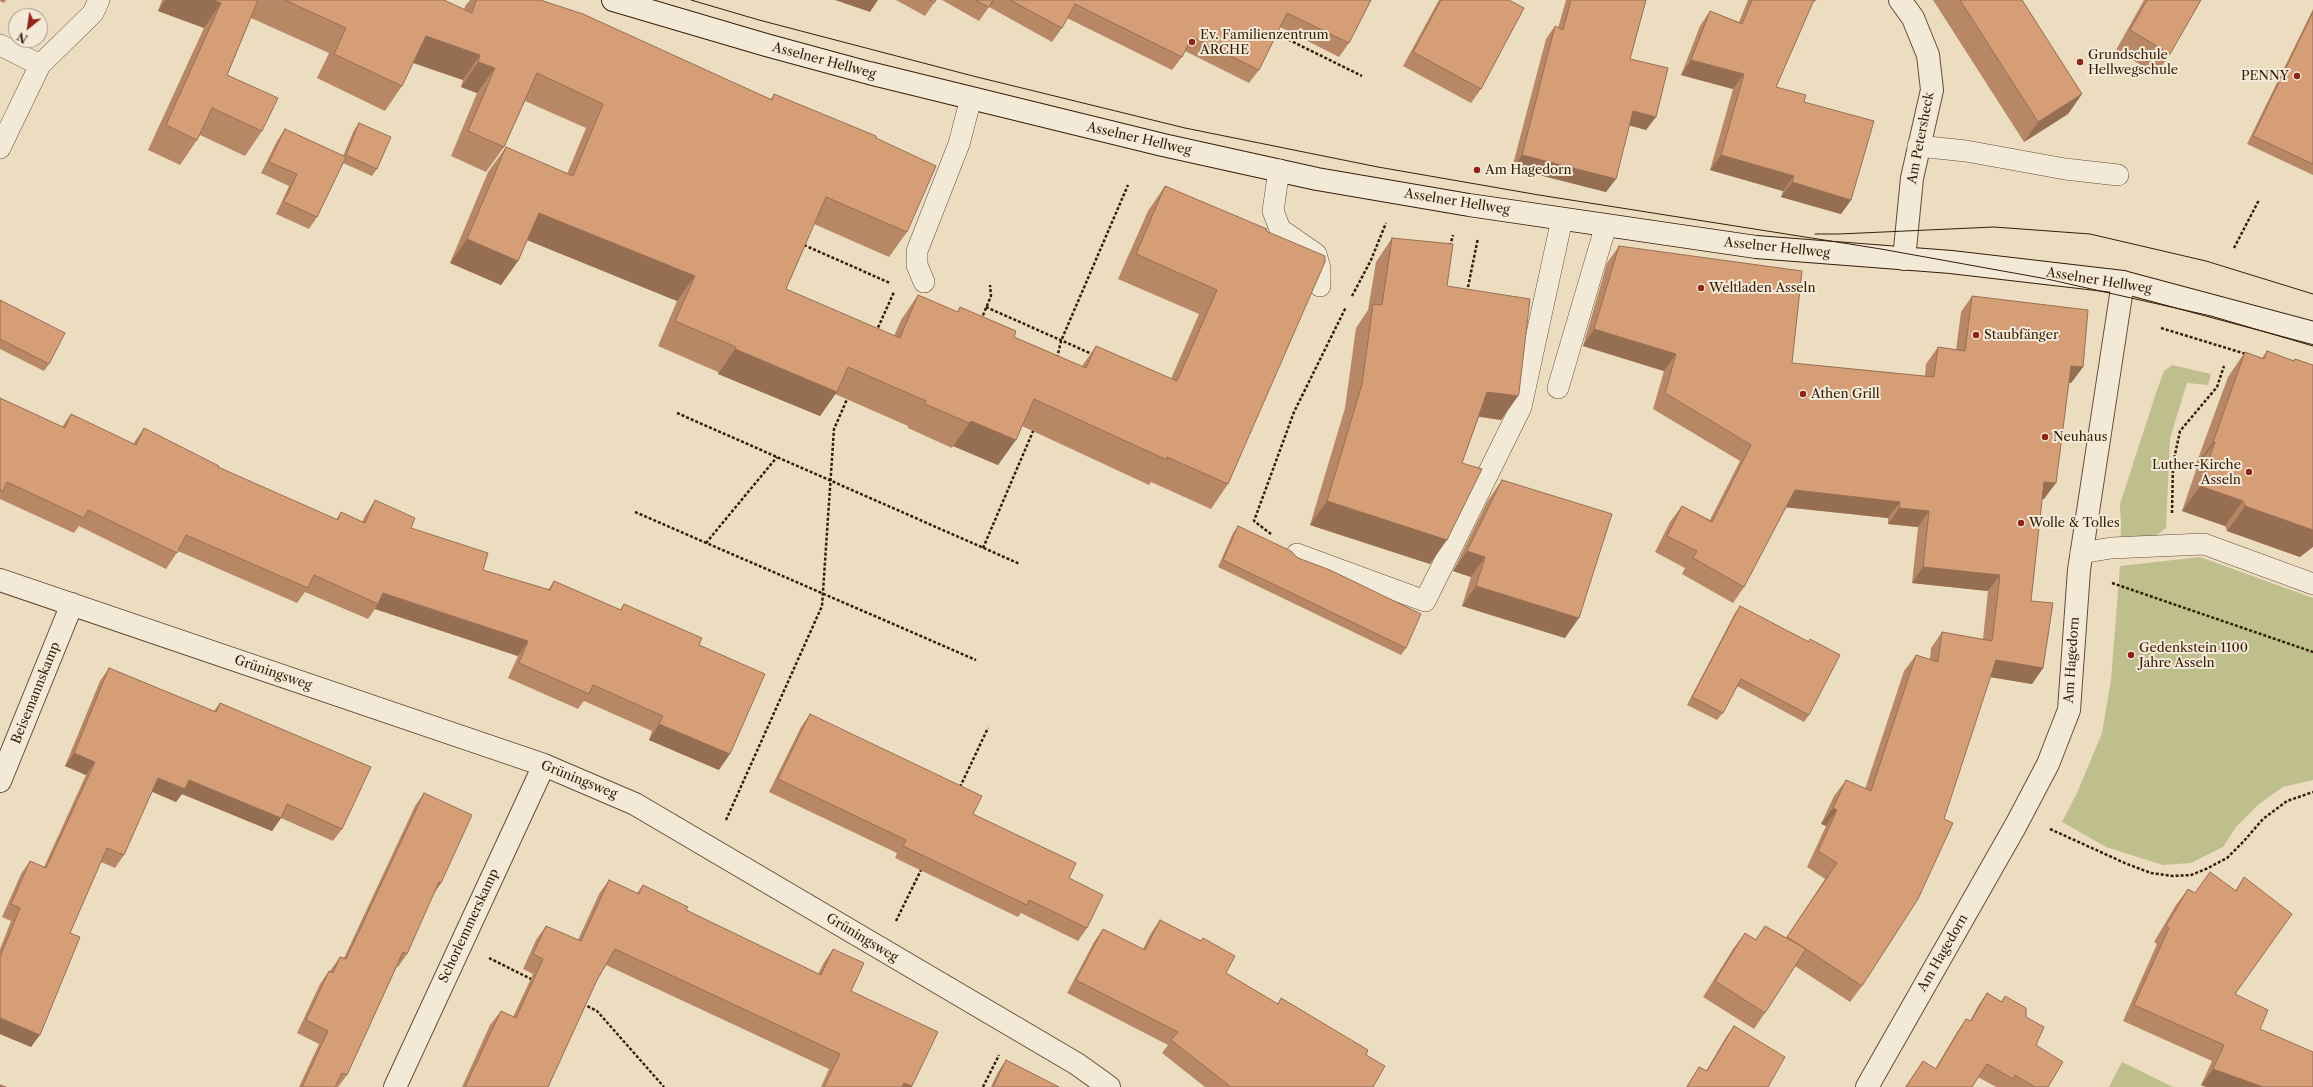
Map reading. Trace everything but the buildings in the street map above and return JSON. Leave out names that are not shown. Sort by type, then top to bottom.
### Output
[{"type":"street","name":"Asselner Hellweg","points":[[613,0],[766,46],[1163,145],[1279,170],[1400,193],[1562,219],[1756,247],[2027,270],[2123,282],[2313,333]]},
{"type":"street","name":"Am Petersheck","points":[[1900,0],[1914,18],[1928,55],[1932,90],[1918,146],[1912,178],[1904,259]]},
{"type":"street","name":"Am Hagedorn","points":[[1867,1087],[2048,764],[2069,710],[2081,553],[2113,337],[2123,282]]},
{"type":"street","name":"Grüningsweg","points":[[0,580],[544,765],[635,804],[1077,1064],[1108,1087]]},
{"type":"street","name":"Beisemannskamp","points":[[0,781],[72,604]]},
{"type":"street","name":"Schorlemmerskamp","points":[[395,1087],[544,765]]},
{"type":"lane","points":[[0,148],[40,65],[93,13],[99,0]]},
{"type":"lane","points":[[0,45],[40,65]]},
{"type":"lane","points":[[924,282],[917,265],[917,251],[959,144],[971,98]]},
{"type":"lane","points":[[1918,146],[1966,151],[2065,169],[2118,174]]},
{"type":"lane","points":[[1279,170],[1273,211],[1280,229],[1316,254],[1320,268],[1320,286]]},
{"type":"lane","points":[[1297,554],[1425,601],[1521,407],[1562,219]]},
{"type":"lane","points":[[1558,388],[1606,225]]},
{"type":"lane","points":[[2081,553],[2111,548],[2204,544],[2313,584]]},
{"type":"path","points":[[1271,31],[1362,76]]},
{"type":"path","points":[[1057,361],[1061,340],[1128,185]]},
{"type":"path","points":[[1297,554],[1254,521],[1294,412],[1311,374],[1371,260],[1400,193]]},
{"type":"path","points":[[2234,248],[2259,200]]},
{"type":"path","points":[[1450,248],[1453,234]]},
{"type":"path","points":[[1466,297],[1478,238]]},
{"type":"path","points":[[980,323],[991,296],[990,285]]},
{"type":"path","points":[[875,335],[896,286]]},
{"type":"path","points":[[986,307],[1097,356]]},
{"type":"path","points":[[2113,337],[2149,324],[2254,356]]},
{"type":"path","points":[[2171,546],[2173,464],[2180,431],[2217,387],[2224,366]]},
{"type":"path","points":[[713,850],[822,606],[834,429],[850,393]]},
{"type":"path","points":[[677,413],[1020,564]]},
{"type":"path","points":[[983,548],[1036,424]]},
{"type":"path","points":[[705,543],[777,457]]},
{"type":"path","points":[[635,512],[976,660]]},
{"type":"path","points":[[2112,583],[2313,652]]},
{"type":"path","points":[[957,792],[988,728]]},
{"type":"path","points":[[2046,828],[2151,873],[2173,876],[2191,875],[2227,858],[2263,819],[2287,801],[2313,792]]},
{"type":"path","points":[[883,950],[923,864]]},
{"type":"path","points":[[487,957],[535,981]]},
{"type":"path","points":[[576,1001],[597,1011],[664,1087]]},
{"type":"path","points":[[983,1087],[1001,1051]]},
{"type":"green space","points":[[2172,365],[2211,374],[2208,385],[2187,383],[2170,439],[2166,528],[2153,538],[2121,537],[2120,504],[2164,371]]},
{"type":"green space","points":[[2200,557],[2313,598],[2313,780],[2283,787],[2259,804],[2236,827],[2223,847],[2191,863],[2163,865],[2106,847],[2062,822],[2077,793],[2102,733],[2111,680],[2120,566]]},
{"type":"green space","points":[[2122,1062],[2173,1087],[2109,1087]]},
{"type":"tram line","points":[[691,0],[759,20],[973,76],[1185,128],[1378,167],[1539,195],[1881,249],[2047,279],[2211,316],[2313,346]]},
{"type":"tram line","points":[[1815,234],[1994,227],[2090,234],[2206,261],[2313,294]]},
{"type":"place","name":"Ev. Familienzentrum ARCHE","points":[[1192,42]]},
{"type":"place","name":"Grundschule Hellwegschule","points":[[2080,62]]},
{"type":"place","name":"PENNY","points":[[2297,76]]},
{"type":"place","name":"Am Hagedorn","points":[[1477,170]]},
{"type":"place","name":"Weltladen Asseln","points":[[1701,288]]},
{"type":"place","name":"Staubfänger","points":[[1976,335]]},
{"type":"place","name":"Athen Grill","points":[[1803,394]]},
{"type":"place","name":"Neuhaus","points":[[2045,437]]},
{"type":"place","name":"Luther-Kirche Asseln","points":[[2249,472]]},
{"type":"place","name":"Wolle & Tolles","points":[[2021,523]]},
{"type":"place","name":"Gedenkstein 1100 Jahre Asseln","points":[[2131,655]]}]
